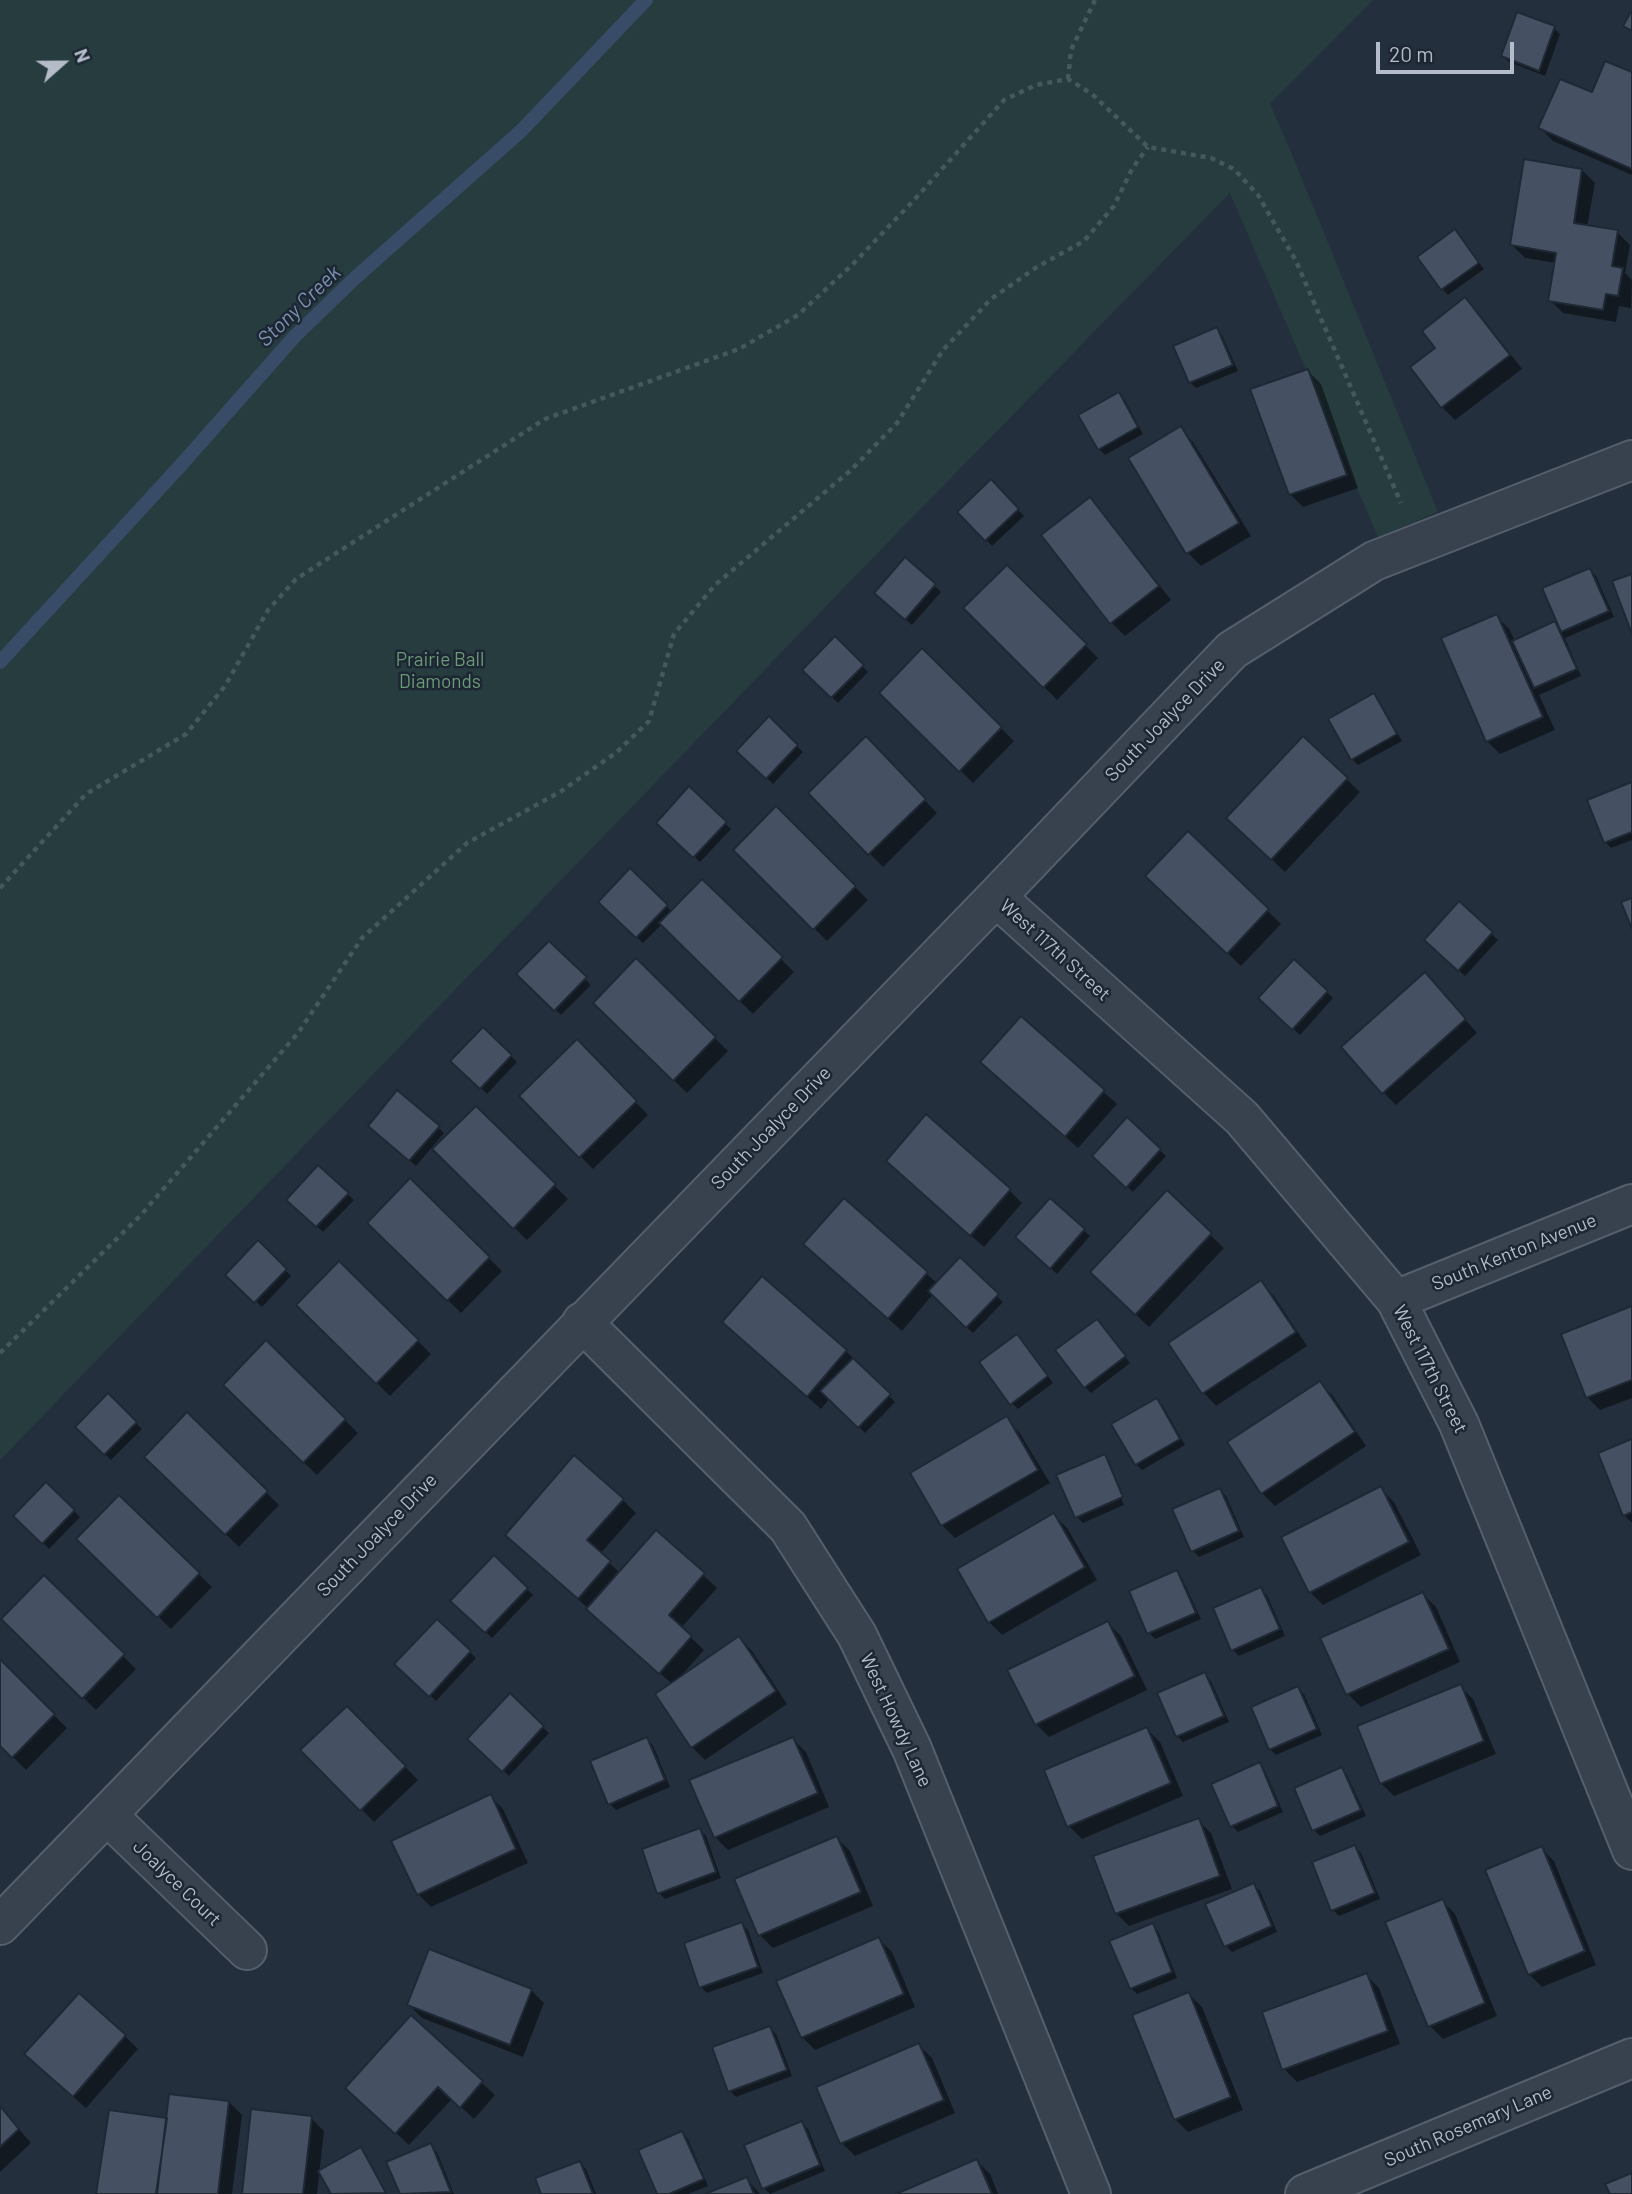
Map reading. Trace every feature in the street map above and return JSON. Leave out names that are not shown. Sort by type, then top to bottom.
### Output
[{"type":"street","name":"South Joalyce Drive","points":[[0,1925],[1232,650],[1374,561],[1632,460]]},
{"type":"street","name":"West 117th Street","points":[[996,897],[1242,1118],[1396,1300],[1459,1424],[1632,1850]]},
{"type":"street","name":"South Kenton Avenue","points":[[1396,1300],[1632,1204]]},
{"type":"street","name":"West Howdy Lane","points":[[582,1322],[788,1527],[857,1635],[912,1749],[1091,2194]]},
{"type":"street","name":"Joalyce Court","points":[[107,1815],[247,1950]]},
{"type":"street","name":"South Rosemary Lane","points":[[1305,2194],[1632,2058]]},
{"type":"path","points":[[1068,79],[1071,50],[1095,0]]},
{"type":"path","points":[[0,888],[86,794],[186,734],[225,686],[268,610],[296,579],[545,419],[739,349],[798,315],[852,265],[1004,100],[1036,85],[1068,79],[1093,93],[1148,147],[1211,158],[1234,169],[1258,195],[1296,261],[1419,543]]},
{"type":"path","points":[[0,1353],[140,1216],[298,1033],[362,939],[467,842],[560,792],[617,752],[649,721],[674,634],[715,585],[851,470],[888,433],[943,350],[991,299],[1037,267],[1084,241],[1114,206],[1132,169],[1148,147]]},
{"type":"green space","name":"Prairie Ball Diamonds","points":[[0,0],[1373,0],[1270,104],[1438,512],[1378,537],[1230,193],[897,533],[0,1460]]},
{"type":"building","points":[[1632,10],[1632,31],[1623,26]]},
{"type":"building","points":[[1517,12],[1555,26],[1539,71],[1501,56]]},
{"type":"building","points":[[1605,61],[1632,72],[1632,169],[1538,128],[1560,79],[1592,92]]},
{"type":"building","points":[[1524,159],[1582,169],[1574,223],[1618,230],[1612,266],[1623,268],[1618,296],[1606,294],[1603,310],[1548,301],[1556,253],[1510,245]]},
{"type":"building","points":[[1455,229],[1479,263],[1441,290],[1417,257]]},
{"type":"building","points":[[1465,297],[1510,355],[1441,408],[1410,367],[1435,348],[1422,331]]},
{"type":"building","points":[[1217,327],[1233,365],[1189,383],[1173,346]]},
{"type":"building","points":[[1308,369],[1347,475],[1289,495],[1250,389]]},
{"type":"building","points":[[1119,392],[1138,427],[1098,450],[1078,415]]},
{"type":"building","points":[[1181,426],[1239,523],[1186,554],[1128,458]]},
{"type":"building","points":[[991,479],[1019,509],[985,541],[957,512]]},
{"type":"building","points":[[1090,497],[1159,586],[1110,624],[1041,535]]},
{"type":"building","points":[[905,557],[936,584],[905,620],[874,593]]},
{"type":"building","points":[[1007,565],[1087,644],[1043,688],[963,608]]},
{"type":"building","points":[[1590,568],[1609,611],[1561,632],[1542,588]]},
{"type":"building","points":[[1632,574],[1632,634],[1612,581]]},
{"type":"building","points":[[1497,614],[1543,717],[1486,742],[1441,638]]},
{"type":"building","points":[[1555,621],[1577,669],[1534,688],[1512,641]]},
{"type":"building","points":[[835,636],[864,665],[831,698],[802,670]]},
{"type":"building","points":[[922,648],[1002,727],[959,772],[879,693]]},
{"type":"building","points":[[1374,693],[1397,734],[1351,760],[1328,719]]},
{"type":"building","points":[[769,716],[798,745],[766,779],[736,751]]},
{"type":"building","points":[[866,736],[926,799],[868,855],[808,793]]},
{"type":"building","points":[[1303,736],[1348,778],[1271,860],[1226,818]]},
{"type":"building","points":[[1632,782],[1632,832],[1604,843],[1587,800]]},
{"type":"building","points":[[689,786],[727,822],[693,858],[656,823]]},
{"type":"building","points":[[776,806],[856,886],[813,930],[733,850]]},
{"type":"building","points":[[1188,831],[1269,909],[1227,954],[1145,876]]},
{"type":"building","points":[[630,868],[668,905],[636,938],[598,902]]},
{"type":"building","points":[[702,879],[783,957],[739,1002],[659,923]]},
{"type":"building","points":[[1632,898],[1632,929],[1621,902]]},
{"type":"building","points":[[1459,901],[1493,932],[1458,971],[1424,940]]},
{"type":"building","points":[[549,941],[587,977],[554,1011],[516,974]]},
{"type":"building","points":[[636,958],[716,1037],[673,1081],[593,1003]]},
{"type":"building","points":[[1294,959],[1328,991],[1292,1030],[1258,998]]},
{"type":"building","points":[[1425,972],[1466,1019],[1382,1094],[1341,1047]]},
{"type":"building","points":[[1021,1016],[1105,1090],[1065,1137],[980,1062]]},
{"type":"building","points":[[483,1027],[512,1055],[480,1089],[450,1061]]},
{"type":"building","points":[[577,1039],[637,1101],[579,1158],[519,1096]]},
{"type":"building","points":[[397,1090],[440,1126],[409,1161],[368,1126]]},
{"type":"building","points":[[476,1106],[556,1184],[513,1229],[432,1149]]},
{"type":"building","points":[[926,1114],[1011,1189],[970,1236],[886,1161]]},
{"type":"building","points":[[1127,1117],[1161,1149],[1126,1188],[1092,1156]]},
{"type":"building","points":[[318,1165],[349,1193],[316,1227],[286,1200]]},
{"type":"building","points":[[410,1178],[490,1257],[447,1301],[367,1223]]},
{"type":"building","points":[[1167,1190],[1212,1233],[1135,1315],[1090,1272]]},
{"type":"building","points":[[844,1198],[928,1272],[888,1319],[803,1244]]},
{"type":"building","points":[[1050,1198],[1085,1229],[1050,1269],[1015,1237]]},
{"type":"building","points":[[258,1240],[287,1269],[254,1303],[225,1275]]},
{"type":"building","points":[[960,1257],[999,1294],[966,1328],[928,1291]]},
{"type":"building","points":[[339,1261],[419,1340],[376,1384],[296,1305]]},
{"type":"building","points":[[762,1276],[847,1350],[807,1397],[722,1322]]},
{"type":"building","points":[[1261,1280],[1296,1332],[1202,1394],[1168,1343]]},
{"type":"building","points":[[1632,1306],[1632,1380],[1586,1398],[1561,1334]]},
{"type":"building","points":[[1097,1319],[1126,1356],[1084,1388],[1055,1350]]},
{"type":"building","points":[[1017,1334],[1048,1376],[1010,1405],[979,1362]]},
{"type":"building","points":[[266,1340],[346,1419],[303,1463],[223,1385]]},
{"type":"building","points":[[853,1358],[891,1394],[858,1428],[820,1391]]},
{"type":"building","points":[[1320,1381],[1355,1432],[1261,1494],[1227,1442]]},
{"type":"building","points":[[108,1393],[137,1422],[104,1455],[75,1427]]},
{"type":"building","points":[[1157,1398],[1180,1439],[1135,1465],[1111,1424]]},
{"type":"building","points":[[187,1412],[268,1491],[225,1535],[144,1457]]},
{"type":"building","points":[[1007,1416],[1038,1470],[941,1526],[910,1473]]},
{"type":"building","points":[[1632,1439],[1632,1512],[1623,1516],[1598,1453]]},
{"type":"building","points":[[1105,1454],[1123,1497],[1075,1518],[1056,1475]]},
{"type":"building","points":[[574,1455],[624,1499],[587,1540],[611,1561],[578,1599],[505,1535]]},
{"type":"building","points":[[46,1482],[75,1510],[42,1544],[13,1516]]},
{"type":"building","points":[[1381,1486],[1409,1542],[1309,1593],[1281,1537]]},
{"type":"building","points":[[1220,1488],[1239,1531],[1191,1552],[1172,1509]]},
{"type":"building","points":[[119,1495],[200,1573],[157,1618],[76,1539]]},
{"type":"building","points":[[1054,1513],[1085,1567],[988,1623],[957,1569]]},
{"type":"building","points":[[656,1530],[705,1573],[669,1615],[692,1636],[659,1674],[586,1609]]},
{"type":"building","points":[[494,1555],[528,1588],[485,1633],[450,1601]]},
{"type":"building","points":[[1177,1570],[1196,1613],[1147,1634],[1129,1591]]},
{"type":"building","points":[[44,1575],[125,1654],[82,1699],[1,1619]]},
{"type":"building","points":[[1261,1587],[1280,1629],[1231,1651],[1213,1608]]},
{"type":"building","points":[[1423,1592],[1449,1649],[1346,1695],[1320,1638]]},
{"type":"building","points":[[437,1619],[471,1651],[429,1697],[394,1664]]},
{"type":"building","points":[[1108,1621],[1135,1676],[1035,1725],[1007,1670]]},
{"type":"building","points":[[739,1636],[776,1691],[691,1748],[655,1694]]},
{"type":"building","points":[[0,1659],[55,1714],[12,1758],[0,1746]]},
{"type":"building","points":[[1205,1672],[1224,1716],[1176,1737],[1157,1693]]},
{"type":"building","points":[[1461,1684],[1484,1741],[1380,1784],[1357,1726]]},
{"type":"building","points":[[1298,1686],[1317,1729],[1269,1750],[1251,1707]]},
{"type":"building","points":[[510,1693],[544,1726],[502,1772],[467,1739]]},
{"type":"building","points":[[347,1706],[406,1766],[360,1811],[300,1750]]},
{"type":"building","points":[[1147,1727],[1171,1783],[1067,1827],[1044,1770]]},
{"type":"building","points":[[647,1737],[665,1780],[608,1805],[590,1761]]},
{"type":"building","points":[[793,1737],[818,1793],[714,1838],[689,1780]]},
{"type":"building","points":[[1260,1762],[1278,1806],[1230,1827],[1211,1784]]},
{"type":"building","points":[[1342,1767],[1361,1810],[1312,1831],[1294,1788]]},
{"type":"building","points":[[491,1794],[516,1849],[417,1895],[391,1841]]},
{"type":"building","points":[[1199,1818],[1220,1876],[1115,1914],[1093,1856]]},
{"type":"building","points":[[700,1828],[716,1872],[657,1894],[642,1849]]},
{"type":"building","points":[[837,1836],[861,1892],[758,1936],[734,1879]]},
{"type":"building","points":[[1355,1845],[1375,1893],[1331,1911],[1312,1862]]},
{"type":"building","points":[[1542,1846],[1585,1951],[1528,1975],[1485,1870]]},
{"type":"building","points":[[1254,1883],[1272,1926],[1224,1947],[1205,1904]]},
{"type":"building","points":[[1443,1899],[1485,2003],[1428,2027],[1385,1922]]},
{"type":"building","points":[[742,1922],[758,1967],[699,1988],[684,1943]]},
{"type":"building","points":[[1153,1923],[1172,1972],[1130,1989],[1109,1941]]},
{"type":"building","points":[[879,1937],[904,1994],[801,2038],[776,1981]]},
{"type":"building","points":[[429,1949],[532,1989],[510,2045],[407,2005]]},
{"type":"building","points":[[1367,1973],[1388,2031],[1282,2070],[1262,2012]]},
{"type":"building","points":[[1189,1992],[1231,2097],[1174,2120],[1132,2015]]},
{"type":"building","points":[[79,1993],[126,2035],[73,2097],[24,2054]]},
{"type":"building","points":[[411,2015],[483,2081],[460,2108],[438,2087],[395,2134],[345,2088]]},
{"type":"building","points":[[770,2026],[787,2070],[728,2092],[712,2047]]},
{"type":"building","points":[[919,2043],[944,2100],[840,2144],[816,2087]]},
{"type":"building","points":[[169,2094],[229,2101],[218,2194],[157,2194]]},
{"type":"building","points":[[0,2106],[19,2129],[0,2147]]},
{"type":"building","points":[[251,2109],[312,2116],[303,2194],[242,2194]]},
{"type":"building","points":[[109,2110],[167,2118],[156,2194],[96,2194]]},
{"type":"building","points":[[802,2121],[820,2165],[762,2189],[744,2145]]},
{"type":"building","points":[[682,2131],[704,2179],[669,2194],[657,2194],[638,2150]]},
{"type":"building","points":[[431,2143],[451,2192],[400,2194],[386,2162]]},
{"type":"building","points":[[361,2147],[386,2193],[331,2194],[318,2171]]},
{"type":"building","points":[[977,2159],[992,2194],[896,2194]]},
{"type":"building","points":[[580,2161],[593,2194],[541,2194],[535,2178]]},
{"type":"building","points":[[1632,2173],[1632,2194],[1610,2194],[1605,2184]]},
{"type":"building","points":[[747,2177],[754,2194],[705,2194]]},
{"type":"waterway","name":"Stony Creek","points":[[0,662],[295,336],[355,278],[521,131],[646,0]]}]
